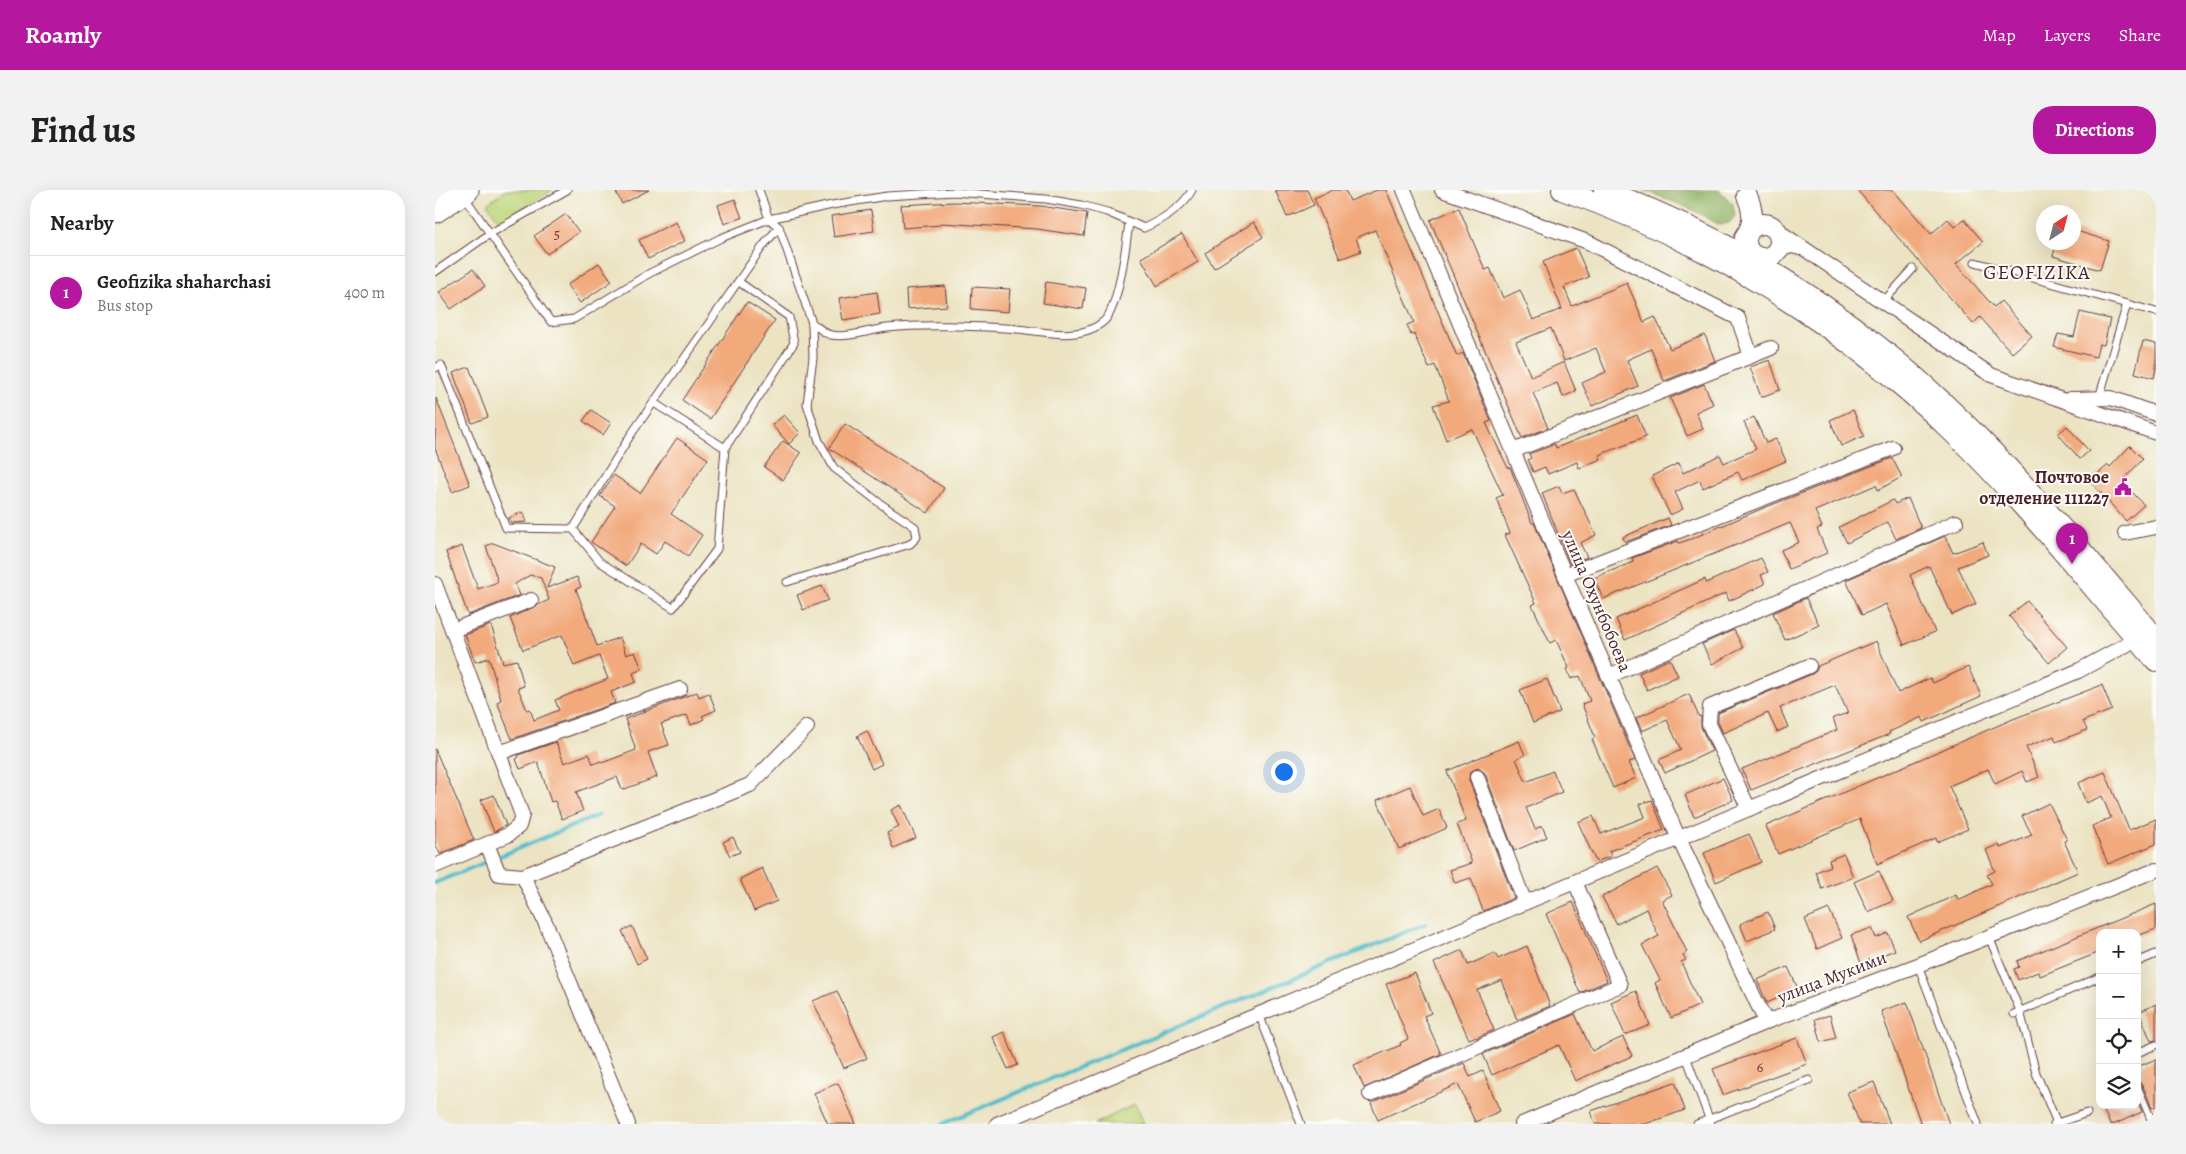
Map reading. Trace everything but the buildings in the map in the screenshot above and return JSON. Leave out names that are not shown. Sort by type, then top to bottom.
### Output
[{"type":"highway","points":[[435,210],[462,191]]},
{"type":"main road","points":[[1562,190],[1723,253]]},
{"type":"main road","points":[[1604,190],[1659,212],[1723,253],[1882,348],[1954,413],[2021,483],[2146,633],[2156,662]]},
{"type":"main road","points":[[1723,253],[1735,244],[1758,250],[1780,239],[1775,229],[1745,193]]},
{"type":"main road","points":[[1745,193],[1753,212],[1758,250],[1771,280]]},
{"type":"street","name":"улица Охунбобоева","points":[[1403,190],[1679,840],[1766,1022]]},
{"type":"street","points":[[1441,190],[1588,242],[1738,318],[1751,356]]},
{"type":"street","points":[[1775,229],[1991,375],[2156,434]]},
{"type":"street","points":[[1758,250],[1791,246],[1805,250]]},
{"type":"street","points":[[1513,451],[1771,348]]},
{"type":"street","points":[[2060,399],[2111,398],[2156,414]]},
{"type":"street","points":[[1565,575],[1893,448]]},
{"type":"street","points":[[1609,676],[1955,522]]},
{"type":"street","points":[[2125,533],[2156,527]]},
{"type":"street","points":[[435,584],[522,815],[519,826],[514,831],[435,866]]},
{"type":"street","points":[[453,630],[531,600]]},
{"type":"street","points":[[997,1124],[1679,840],[2078,671],[2146,633]]},
{"type":"street","points":[[1749,809],[1709,724],[1709,707],[1809,666]]},
{"type":"street","points":[[499,753],[680,689]]},
{"type":"street","points":[[487,844],[499,874],[523,876],[750,785],[807,727]]},
{"type":"street","points":[[1477,778],[1525,903]]},
{"type":"street","name":"улица Мукими","points":[[1522,1124],[1766,1022],[1918,965],[2156,870]]},
{"type":"street","points":[[523,876],[546,924],[628,1124]]},
{"type":"street","points":[[1370,1094],[1620,985],[1575,882]]},
{"type":"lane","points":[[435,272],[491,233],[567,190]]},
{"type":"lane","points":[[759,190],[769,219],[779,227],[812,324],[813,358],[807,404],[819,441],[834,468],[915,527],[917,537],[910,544],[787,582]]},
{"type":"lane","points":[[462,191],[551,322],[574,320],[650,273],[721,238],[769,219],[832,205],[887,196],[953,192],[1027,197],[1081,205],[1107,212],[1144,228],[1160,221],[1188,197],[1192,190]]},
{"type":"lane","points":[[812,324],[829,335],[849,335],[887,328],[947,326],[1009,328],[1063,333],[1088,331],[1103,322],[1111,312],[1126,246],[1129,223]]},
{"type":"lane","points":[[573,528],[630,436],[763,246],[779,227]]},
{"type":"lane","points":[[1975,262],[2156,312]]},
{"type":"lane","points":[[1883,302],[1913,269]]},
{"type":"lane","points":[[573,528],[600,562],[673,608],[717,549],[725,448],[794,343],[789,317],[739,282]]},
{"type":"lane","points":[[2099,398],[2127,304]]},
{"type":"lane","points":[[435,368],[441,365],[506,528],[573,528]]},
{"type":"lane","points":[[654,403],[725,448]]},
{"type":"lane","points":[[1989,936],[2055,1124],[2087,1113]]},
{"type":"lane","points":[[2141,960],[2156,954]]},
{"type":"lane","points":[[1918,965],[1978,1124]]},
{"type":"lane","points":[[2017,1013],[2096,979]]},
{"type":"lane","points":[[1259,1014],[1301,1124]]},
{"type":"lane","points":[[2141,1051],[2156,1045]]},
{"type":"lane","points":[[1686,1056],[1711,1122]]},
{"type":"lane","points":[[1697,1124],[1711,1122],[1809,1080]]},
{"type":"lane","points":[[2141,1096],[2153,1124]]},
{"type":"green space","points":[[506,190],[553,190],[500,222],[487,204]]},
{"type":"green space","points":[[1644,190],[1719,190],[1733,204],[1735,216],[1729,223],[1720,225],[1693,210]]},
{"type":"green space","points":[[1135,1104],[1143,1124],[1095,1124]]},
{"type":"waterway","points":[[435,883],[599,815]]},
{"type":"waterway","points":[[942,1124],[1425,924]]},
{"type":"place","name":"Почтовое отделение 111227","points":[[2123,487]]},
{"type":"place","name":"Geofizika shaharchasi","points":[[2072,564]]},
{"type":"district","name":"GEOFIZIKA","points":[[2037,272]]}]
